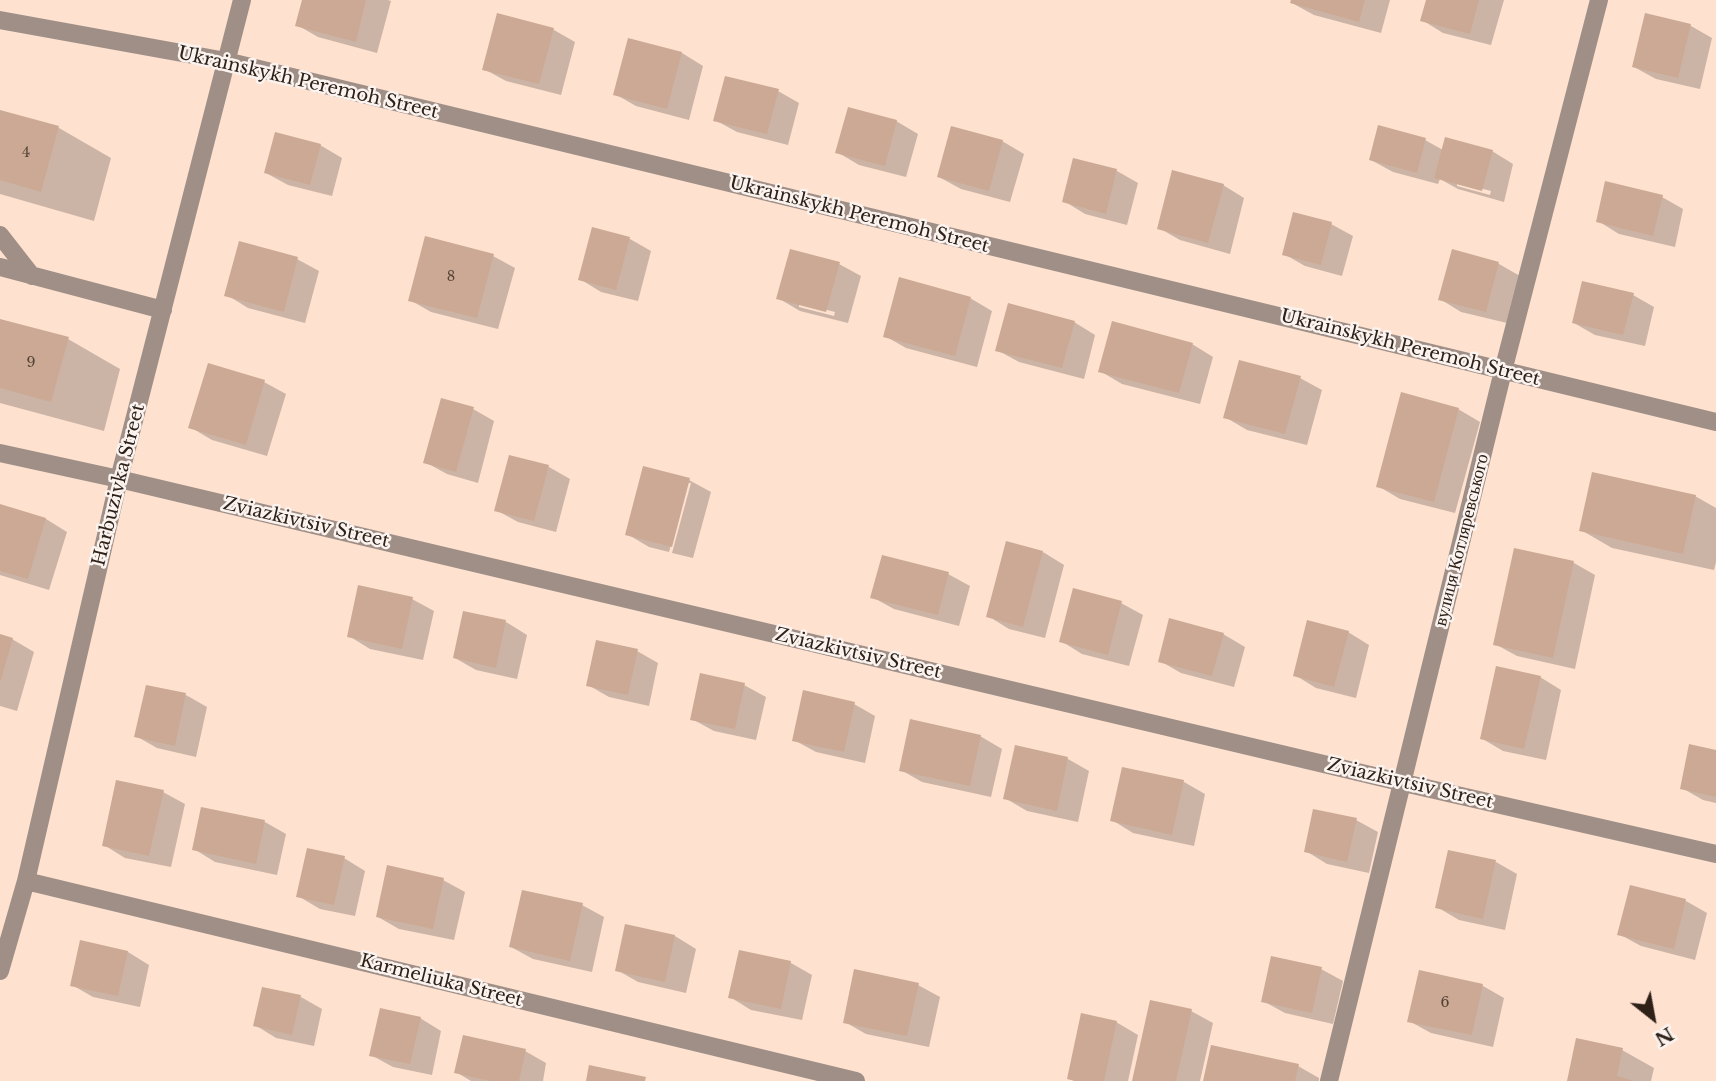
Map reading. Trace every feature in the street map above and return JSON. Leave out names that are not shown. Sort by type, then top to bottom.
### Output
[{"type":"street","name":"Harbuzivka Street","points":[[0,971],[26,881],[119,479],[242,0]]},
{"type":"street","name":"вулиця Котляревського","points":[[1329,1081],[1503,371],[1599,0]]},
{"type":"street","name":"Ukrainskykh Peremoh Street","points":[[0,20],[226,61],[1716,422]]},
{"type":"street","points":[[0,235],[32,276]]},
{"type":"street","points":[[0,267],[163,310]]},
{"type":"street","name":"Zviazkivtsiv Street","points":[[0,453],[1716,854]]},
{"type":"street","name":"Karmeliuka Street","points":[[26,881],[856,1081]]},
{"type":"building","points":[[302,0],[366,0],[356,42],[295,26]]},
{"type":"building","points":[[1291,0],[1365,0],[1359,22],[1290,3]]},
{"type":"building","points":[[1426,0],[1479,0],[1470,34],[1420,21]]},
{"type":"building","points":[[497,13],[554,28],[539,84],[482,70]]},
{"type":"building","points":[[1645,13],[1691,24],[1678,78],[1632,67]]},
{"type":"building","points":[[628,38],[682,52],[667,109],[613,95]]},
{"type":"building","points":[[725,76],[779,89],[767,134],[713,121]]},
{"type":"building","points":[[848,107],[897,120],[885,166],[835,153]]},
{"type":"building","points":[[0,110],[59,126],[41,192],[0,180]]},
{"type":"building","points":[[1378,125],[1426,138],[1417,173],[1369,160]]},
{"type":"building","points":[[951,126],[1003,140],[989,191],[937,177]]},
{"type":"building","points":[[275,132],[321,144],[310,185],[264,173]]},
{"type":"building","points":[[1445,137],[1493,150],[1482,191],[1434,178]]},
{"type":"building","points":[[1073,158],[1117,169],[1106,214],[1062,202]]},
{"type":"building","points":[[1172,170],[1224,184],[1208,243],[1157,229]]},
{"type":"building","points":[[1605,181],[1663,195],[1653,236],[1596,222]]},
{"type":"building","points":[[1293,212],[1332,222],[1321,265],[1282,255]]},
{"type":"building","points":[[592,227],[630,237],[616,290],[578,280]]},
{"type":"building","points":[[425,236],[494,254],[477,318],[408,301]]},
{"type":"building","points":[[239,241],[298,257],[284,312],[224,296]]},
{"type":"building","points":[[790,249],[840,262],[826,312],[776,299]]},
{"type":"building","points":[[1452,249],[1499,262],[1486,312],[1438,300]]},
{"type":"building","points":[[899,277],[971,297],[955,356],[883,337]]},
{"type":"building","points":[[1582,281],[1634,293],[1623,335],[1572,323]]},
{"type":"building","points":[[1008,303],[1075,321],[1062,368],[995,351]]},
{"type":"building","points":[[0,319],[69,337],[51,402],[0,388]]},
{"type":"building","points":[[1112,321],[1193,343],[1179,393],[1098,372]]},
{"type":"building","points":[[1239,360],[1301,376],[1285,434],[1223,418]]},
{"type":"building","points":[[208,363],[265,380],[246,445],[188,428]]},
{"type":"building","points":[[1401,392],[1459,408],[1434,502],[1376,487]]},
{"type":"building","points":[[441,398],[474,407],[456,472],[423,463]]},
{"type":"building","points":[[509,455],[549,465],[534,521],[494,511]]},
{"type":"building","points":[[643,466],[690,478],[672,547],[625,535]]},
{"type":"building","points":[[1592,472],[1696,495],[1683,554],[1579,531]]},
{"type":"building","points":[[0,504],[46,518],[28,579],[0,571]]},
{"type":"building","points":[[1006,541],[1043,551],[1023,627],[986,617]]},
{"type":"building","points":[[1514,548],[1574,561],[1553,658],[1493,645]]},
{"type":"building","points":[[882,555],[949,572],[938,615],[870,598]]},
{"type":"building","points":[[358,585],[413,597],[402,649],[347,637]]},
{"type":"building","points":[[1073,588],[1122,601],[1108,655],[1059,642]]},
{"type":"building","points":[[463,611],[506,620],[496,668],[453,658]]},
{"type":"building","points":[[1169,618],[1224,633],[1212,676],[1158,662]]},
{"type":"building","points":[[1307,620],[1349,631],[1334,687],[1293,676]]},
{"type":"building","points":[[0,634],[13,638],[1,680],[0,680]]},
{"type":"building","points":[[596,640],[638,649],[628,695],[586,686]]},
{"type":"building","points":[[1496,666],[1541,676],[1524,749],[1480,739]]},
{"type":"building","points":[[700,673],[745,683],[735,729],[690,720]]},
{"type":"building","points":[[146,685],[186,693],[175,746],[134,737]]},
{"type":"building","points":[[803,690],[855,702],[844,752],[792,741]]},
{"type":"building","points":[[910,719],[981,735],[970,786],[899,771]]},
{"type":"building","points":[[1689,744],[1716,750],[1716,797],[1680,789]]},
{"type":"building","points":[[1015,745],[1068,757],[1057,811],[1003,799]]},
{"type":"building","points":[[1122,767],[1184,780],[1172,835],[1110,821]]},
{"type":"building","points":[[116,780],[164,790],[149,856],[102,846]]},
{"type":"building","points":[[201,807],[265,820],[256,864],[192,850]]},
{"type":"building","points":[[1313,809],[1357,818],[1347,862],[1304,852]]},
{"type":"building","points":[[307,848],[345,856],[334,905],[296,897]]},
{"type":"building","points":[[1448,850],[1496,860],[1483,919],[1435,908]]},
{"type":"building","points":[[387,865],[444,878],[433,929],[376,917]]},
{"type":"building","points":[[1630,885],[1686,899],[1674,949],[1617,935]]},
{"type":"building","points":[[522,890],[583,903],[570,961],[509,947]]},
{"type":"building","points":[[625,924],[675,935],[665,982],[615,971]]},
{"type":"building","points":[[80,940],[128,951],[118,996],[70,986]]},
{"type":"building","points":[[739,950],[791,961],[781,1009],[728,998]]},
{"type":"building","points":[[1271,956],[1322,967],[1312,1013],[1261,1002]]},
{"type":"building","points":[[854,969],[919,983],[907,1036],[843,1023]]},
{"type":"building","points":[[1419,970],[1483,984],[1472,1035],[1407,1022]]},
{"type":"building","points":[[262,987],[301,995],[292,1035],[253,1026]]},
{"type":"building","points":[[1150,1000],[1192,1009],[1176,1081],[1132,1081]]},
{"type":"building","points":[[380,1008],[421,1017],[410,1064],[369,1056]]},
{"type":"building","points":[[1081,1013],[1117,1021],[1104,1081],[1067,1079]]},
{"type":"building","points":[[463,1035],[526,1049],[519,1081],[490,1081],[454,1073]]},
{"type":"building","points":[[1576,1038],[1623,1048],[1617,1076],[1634,1081],[1567,1081]]},
{"type":"building","points":[[1211,1045],[1299,1064],[1295,1081],[1203,1081]]},
{"type":"building","points":[[589,1065],[646,1077],[645,1081],[586,1081]]}]
